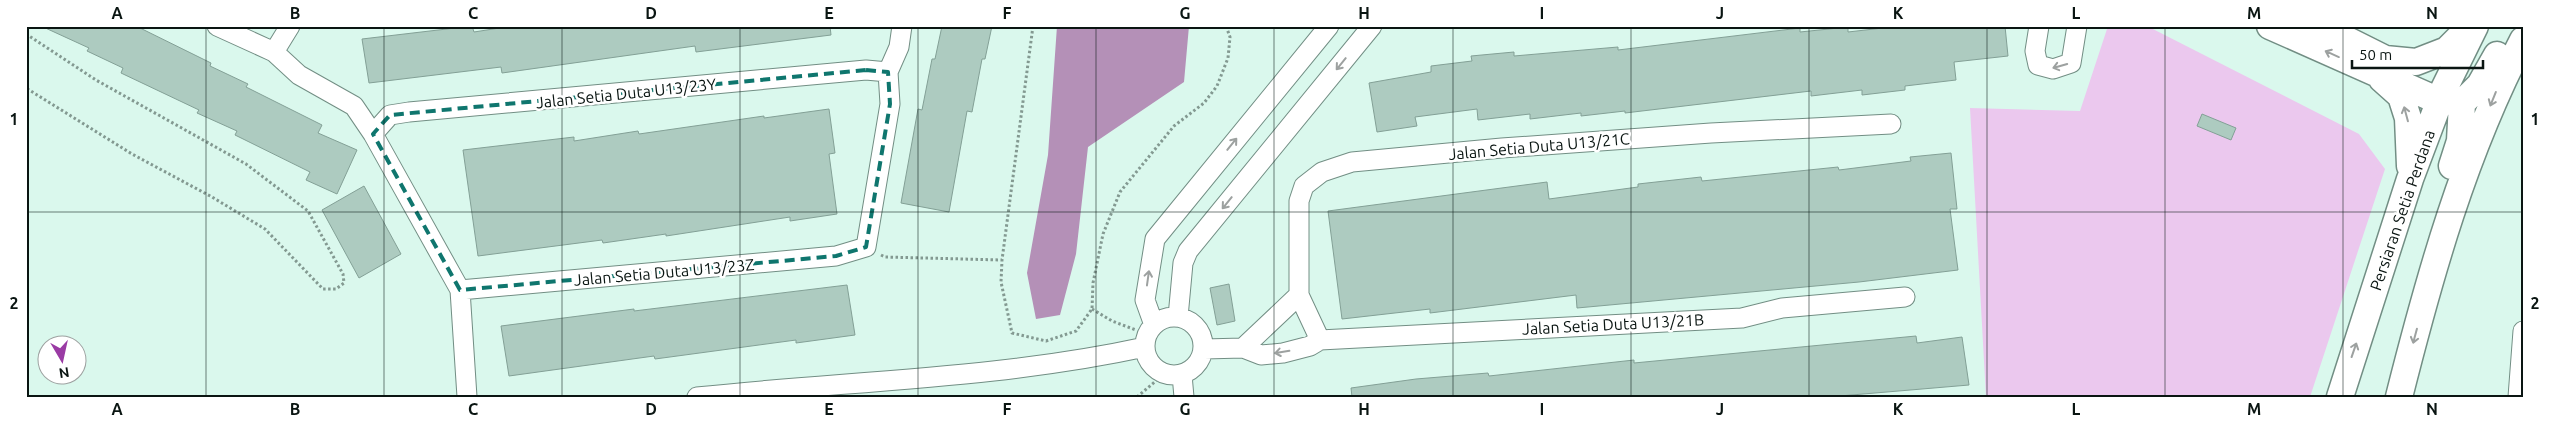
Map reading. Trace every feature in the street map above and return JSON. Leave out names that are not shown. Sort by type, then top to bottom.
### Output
[{"type":"main road","points":[[2270,26],[2380,66],[2449,98],[2480,85],[2513,26]]},
{"type":"main road","points":[[2319,26],[2380,66],[2400,96],[2408,118],[2410,179]]},
{"type":"main road","points":[[2380,66],[2416,62],[2447,50],[2473,26]]},
{"type":"main road","name":"Persiaran Setia Perdana","points":[[2340,397],[2410,179],[2449,98],[2473,26]]},
{"type":"main road","points":[[2399,397],[2437,255],[2474,146],[2496,92],[2523,40]]},
{"type":"main road","points":[[2422,308],[2431,231],[2460,141],[2449,98]]},
{"type":"street","points":[[217,26],[274,52],[299,75],[354,106],[373,134],[460,290],[467,397]]},
{"type":"street","points":[[274,52],[290,26]]},
{"type":"street","points":[[866,247],[890,104],[888,72],[899,48],[902,26]]},
{"type":"street","points":[[1184,397],[1173,374],[1150,363],[1145,300],[1155,239],[1329,26]]},
{"type":"street","points":[[1178,317],[1183,263],[1188,251],[1372,26]]},
{"type":"street","points":[[2039,26],[2035,51],[2038,65],[2054,69],[2071,63],[2077,26]]},
{"type":"street","name":"Jalan Setia Duta U13/23Y","points":[[373,134],[390,115],[409,112],[866,70],[888,72]]},
{"type":"street","name":"Jalan Setia Duta U13/21C","points":[[1299,295],[1299,201],[1304,186],[1322,172],[1352,162],[1691,134],[1891,124]]},
{"type":"street","name":"Jalan Setia Duta U13/23Z","points":[[460,290],[836,256],[866,247]]},
{"type":"street","points":[[1243,348],[1299,295],[1320,340]]},
{"type":"street","name":"Jalan Setia Duta U13/21B","points":[[1204,349],[1243,348],[1261,355],[1283,353],[1310,346],[1320,340],[1742,318],[1782,308],[1905,297]]},
{"type":"street","points":[[697,397],[877,382],[1087,360],[1149,336],[1169,317],[1178,317],[1194,324],[1203,340],[1204,349],[1197,365],[1173,374]]},
{"type":"street","points":[[2518,397],[2523,332]]},
{"type":"path","points":[[1033,26],[1002,260],[1001,282],[1012,333],[1046,341],[1076,332],[1092,309],[1093,283],[1103,234],[1120,192],[1174,126],[1204,103],[1217,86],[1228,58],[1230,37],[1226,26]]},
{"type":"path","points":[[26,34],[96,80],[246,164],[308,211],[343,274],[344,283],[336,289],[323,289],[265,229],[212,197],[132,154],[26,88]]},
{"type":"path","points":[[866,247],[885,257],[1002,260]]},
{"type":"path","points":[[1092,309],[1112,321],[1149,336]]},
{"type":"path","points":[[1137,397],[1173,374]]},
{"type":"highlighted area","points":[[866,70],[888,72],[890,104],[866,247],[836,256],[460,290],[373,134],[390,115]]},
{"type":"shaded area","points":[[1057,26],[1189,26],[1184,82],[1088,147],[1076,254],[1060,315],[1036,319],[1027,273],[1048,155]]},
{"type":"shaded area","points":[[2108,26],[2147,26],[2359,134],[2385,169],[2310,397],[1986,397],[1970,108],[2080,111]]},
{"type":"building","points":[[41,26],[136,26],[211,63],[210,66],[248,84],[246,87],[322,125],[318,133],[357,150],[337,194],[306,180],[310,172],[235,135],[237,131],[197,113],[199,110],[121,73],[123,68],[87,51],[89,48]]},
{"type":"building","points":[[472,26],[474,32],[512,26],[830,26],[831,35],[696,52],[695,46],[502,73],[501,67],[369,83],[362,39]]},
{"type":"building","points":[[942,26],[992,26],[985,59],[982,59],[972,112],[967,111],[949,212],[901,203],[918,109],[922,110],[932,59],[935,59]]},
{"type":"building","points":[[1900,26],[2005,26],[2008,56],[1954,62],[1956,80],[1905,86],[1905,90],[1862,95],[1862,90],[1811,96],[1811,91],[1625,113],[1625,111],[1581,116],[1581,113],[1530,119],[1530,114],[1478,120],[1477,109],[1415,117],[1417,126],[1377,132],[1369,83],[1431,72],[1431,66],[1472,61],[1471,56],[1514,52],[1514,56],[1618,47],[1618,50],[1800,28],[1800,32],[1848,27],[1848,32]]},
{"type":"building","points":[[829,109],[835,153],[829,154],[837,214],[790,221],[790,217],[666,236],[666,234],[603,243],[602,240],[478,256],[463,150],[574,137],[574,141],[638,131],[639,134],[764,116],[764,118]]},
{"type":"building","points":[[2202,114],[2236,128],[2231,140],[2197,126]]},
{"type":"building","points":[[1951,153],[1957,209],[1950,209],[1958,270],[1859,282],[1577,308],[1576,295],[1430,313],[1430,309],[1342,319],[1328,211],[1547,182],[1549,199],[1638,187],[1638,184],[1701,177],[1702,181],[1838,167],[1839,170],[1911,161],[1910,157]]},
{"type":"building","points":[[364,186],[401,254],[359,278],[322,210]]},
{"type":"building","points":[[1229,284],[1235,321],[1217,325],[1210,288]]},
{"type":"building","points":[[847,285],[855,335],[796,343],[796,340],[655,359],[654,356],[509,376],[501,326]]},
{"type":"building","points":[[1916,336],[1917,343],[1962,337],[1969,385],[1828,397],[1352,397],[1351,388],[1416,379],[1488,373],[1489,376],[1634,360],[1634,363]]}]
